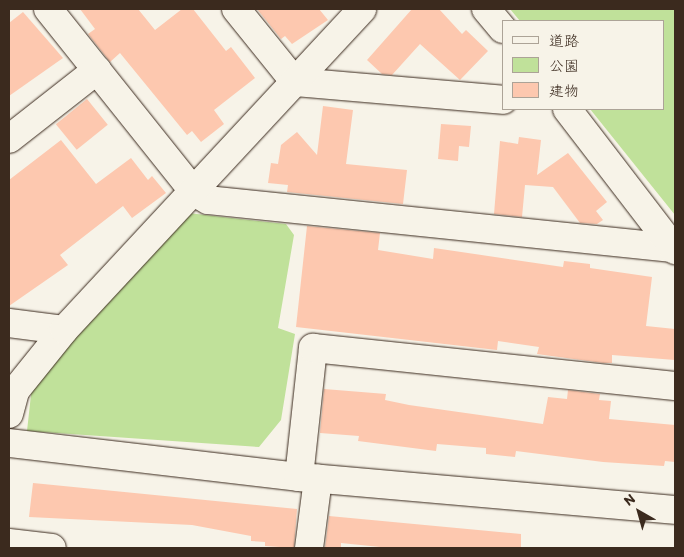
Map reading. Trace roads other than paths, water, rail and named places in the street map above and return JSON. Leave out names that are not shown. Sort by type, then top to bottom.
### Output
[{"type":"street","points":[[48,9],[195,193],[208,200],[675,249]]},
{"type":"street","points":[[236,9],[295,82],[502,100]]},
{"type":"street","points":[[9,414],[15,391],[64,330],[195,193],[362,9]]},
{"type":"street","points":[[486,9],[502,28]]},
{"type":"street","points":[[9,139],[97,70]]},
{"type":"street","points":[[568,110],[675,249]]},
{"type":"street","points":[[9,323],[64,330]]},
{"type":"street","points":[[310,548],[309,478],[313,348],[675,386]]},
{"type":"street","points":[[9,443],[309,478],[675,510]]},
{"type":"street","points":[[9,543],[52,548]]}]
